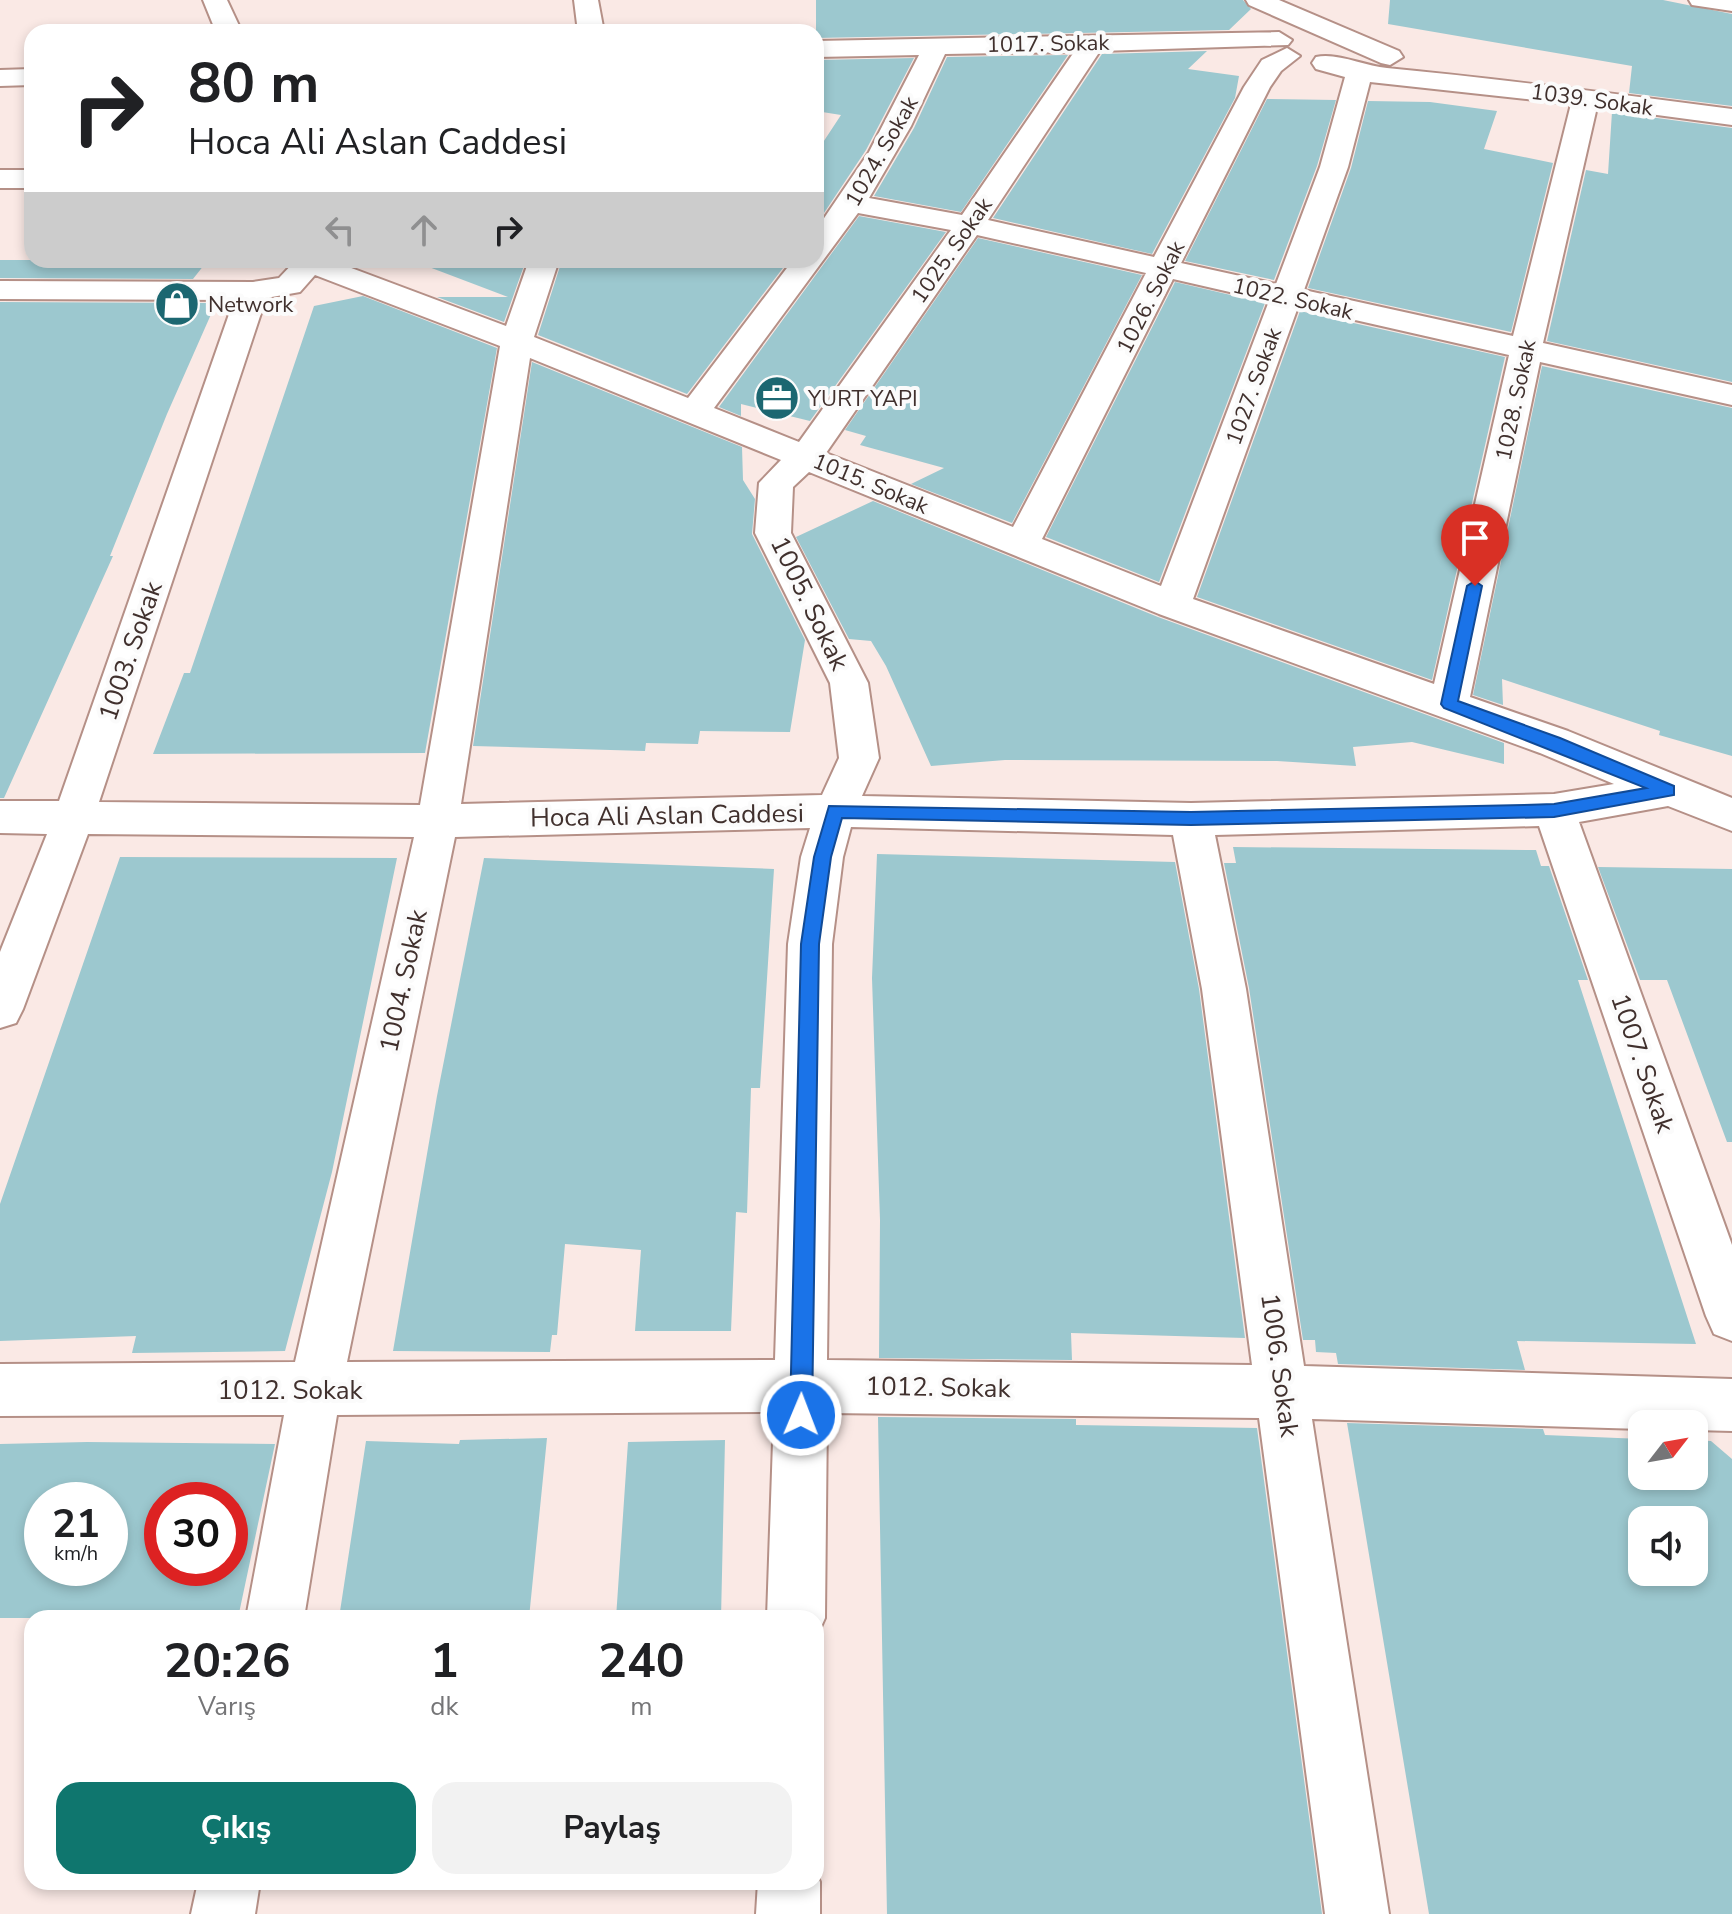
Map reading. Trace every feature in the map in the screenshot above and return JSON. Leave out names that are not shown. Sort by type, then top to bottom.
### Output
[{"type":"street","points":[[215,0],[226,24]]},
{"type":"street","points":[[586,0],[590,24]]},
{"type":"street","points":[[1241,0],[1283,48],[1359,73],[1452,81]]},
{"type":"street","points":[[1258,0],[1335,35],[1452,81]]},
{"type":"street","points":[[1701,0],[1732,4]]},
{"type":"street","points":[[1283,48],[1304,30],[1335,35],[1350,49],[1345,57],[1325,63]]},
{"type":"street","name":"1017. Sokak","points":[[824,49],[1093,42],[1283,48]]},
{"type":"street","name":"1025. Sokak","points":[[806,456],[970,225],[1093,42]]},
{"type":"street","name":"1024. Sokak","points":[[824,240],[854,204],[907,111],[936,45]]},
{"type":"street","name":"1026. Sokak","points":[[1021,545],[1257,87],[1283,48]]},
{"type":"street","name":"1027. Sokak","points":[[1172,605],[1334,167],[1359,73]]},
{"type":"street","points":[[0,78],[24,77]]},
{"type":"street","name":"1039. Sokak","points":[[1452,81],[1732,117]]},
{"type":"street","name":"1028. Sokak","points":[[1449,704],[1526,351],[1586,98]]},
{"type":"street","points":[[0,179],[24,179]]},
{"type":"street","name":"1022. Sokak","points":[[854,204],[970,225],[1732,395]]},
{"type":"street","name":"1015. Sokak","points":[[0,290],[253,291],[289,286],[306,268]]},
{"type":"street","name":"1015. Sokak","points":[[327,268],[806,456],[1172,605],[1554,742],[1732,815]]},
{"type":"street","name":"1004. Sokak","points":[[276,1610],[315,1390],[438,821],[517,341],[541,268]]},
{"type":"street","points":[[694,412],[803,268]]},
{"type":"street","name":"1003. Sokak","points":[[0,1009],[73,819],[253,291]]},
{"type":"street","name":"1005. Sokak","points":[[796,1610],[810,944],[822,857],[835,811],[859,758],[849,683],[773,533],[776,483],[806,456]]},
{"type":"street","name":"Hoca Ali Aslan Caddesi","points":[[0,817],[438,821],[835,811],[1191,819],[1554,810],[1668,790]]},
{"type":"street","name":"1007. Sokak","points":[[1554,810],[1732,1316]]},
{"type":"street","name":"1006. Sokak","points":[[1191,819],[1224,989],[1285,1392],[1357,1914]]},
{"type":"street","name":"1012. Sokak","points":[[0,1390],[802,1386],[1285,1392],[1732,1405]]},
{"type":"street","points":[[223,1914],[228,1890]]},
{"type":"street","points":[[788,1914],[789,1890]]},
{"type":"building","points":[[816,0],[1243,0],[1251,9],[1229,30],[824,38],[824,24],[816,24]]},
{"type":"building","points":[[1390,0],[1663,0],[1732,14],[1732,106],[1629,93],[1632,66],[1388,24]]},
{"type":"building","points":[[1207,51],[1188,69],[1239,76],[1235,98],[1152,254],[993,218],[1102,54]]},
{"type":"building","points":[[1068,55],[961,212],[874,196],[914,128],[947,57]]},
{"type":"building","points":[[914,58],[866,150],[824,213],[824,141],[841,115],[824,112],[824,60]]},
{"type":"building","points":[[1267,99],[1336,100],[1317,166],[1274,280],[1185,261]]},
{"type":"building","points":[[1368,101],[1430,102],[1497,111],[1484,149],[1553,163],[1511,332],[1308,288],[1351,168]]},
{"type":"building","points":[[1612,112],[1732,128],[1732,382],[1547,341],[1586,170],[1608,174]]},
{"type":"building","points":[[859,216],[946,232],[810,421],[741,404],[741,416],[719,407],[821,268],[824,268]]},
{"type":"building","points":[[978,238],[1142,275],[1012,523],[911,484],[944,468],[860,445],[866,436],[845,430]]},
{"type":"building","points":[[0,260],[24,260],[24,268],[202,268],[193,279],[0,278]]},
{"type":"building","points":[[432,268],[523,268],[504,322],[437,297],[508,297]]},
{"type":"building","points":[[559,268],[783,268],[687,394],[538,335]]},
{"type":"building","points":[[1175,282],[1265,303],[1159,582],[1046,537]]},
{"type":"building","points":[[363,296],[497,348],[425,753],[153,754],[184,673],[190,673],[314,306]]},
{"type":"building","points":[[0,302],[216,303],[167,414],[110,556],[113,556],[4,798],[0,798]]},
{"type":"building","points":[[1300,311],[1505,357],[1432,680],[1197,597]]},
{"type":"building","points":[[532,362],[742,447],[743,480],[755,499],[752,534],[805,640],[790,732],[700,731],[698,744],[646,743],[645,751],[473,746]]},
{"type":"building","points":[[1542,366],[1732,408],[1732,756],[1659,735],[1660,731],[1502,679],[1503,705],[1473,695]]},
{"type":"building","points":[[873,501],[1158,617],[1504,743],[1504,764],[1412,742],[1353,747],[1356,766],[1277,761],[1005,760],[931,766],[886,666],[871,641],[849,639],[796,537]]},
{"type":"building","points":[[1233,847],[1536,850],[1541,866],[1549,866],[1588,980],[1578,980],[1696,1344],[1517,1341],[1525,1370],[1338,1364],[1336,1353],[1316,1352],[1315,1340],[1303,1340],[1249,988],[1224,863],[1236,863]]},
{"type":"building","points":[[877,854],[1175,862],[1199,989],[1245,1338],[1071,1333],[1072,1360],[879,1358],[880,1220],[872,978]]},
{"type":"building","points":[[120,857],[397,858],[332,1172],[285,1351],[132,1353],[136,1336],[0,1341],[0,1204]]},
{"type":"building","points":[[484,858],[774,869],[760,1088],[751,1088],[747,1213],[736,1212],[731,1331],[635,1331],[641,1250],[565,1244],[557,1335],[552,1335],[550,1352],[393,1351],[437,1096]]},
{"type":"building","points":[[1598,867],[1732,869],[1732,1142],[1727,1142],[1667,980],[1640,980]]},
{"type":"building","points":[[878,1417],[1076,1419],[1076,1425],[1257,1428],[1322,1914],[887,1914]]},
{"type":"building","points":[[1347,1423],[1543,1429],[1545,1435],[1628,1438],[1628,1490],[1708,1490],[1708,1441],[1732,1459],[1732,1914],[1429,1914]]},
{"type":"building","points":[[547,1438],[530,1610],[340,1610],[366,1441],[459,1444],[460,1440]]},
{"type":"building","points":[[725,1440],[721,1610],[617,1610],[628,1442]]},
{"type":"building","points":[[0,1444],[275,1444],[248,1571],[248,1482],[144,1482],[144,1586],[245,1586],[240,1610],[24,1610],[24,1618],[0,1618]]},
{"type":"place","name":"Network","points":[[177,304]]},
{"type":"place","name":"YURT YAPI","points":[[777,398]]},
{"type":"route","points":[[801,1415],[810,944],[822,857],[835,811],[1191,819],[1524,811],[1554,810],[1668,790],[1554,742],[1449,704],[1475,586]]}]
